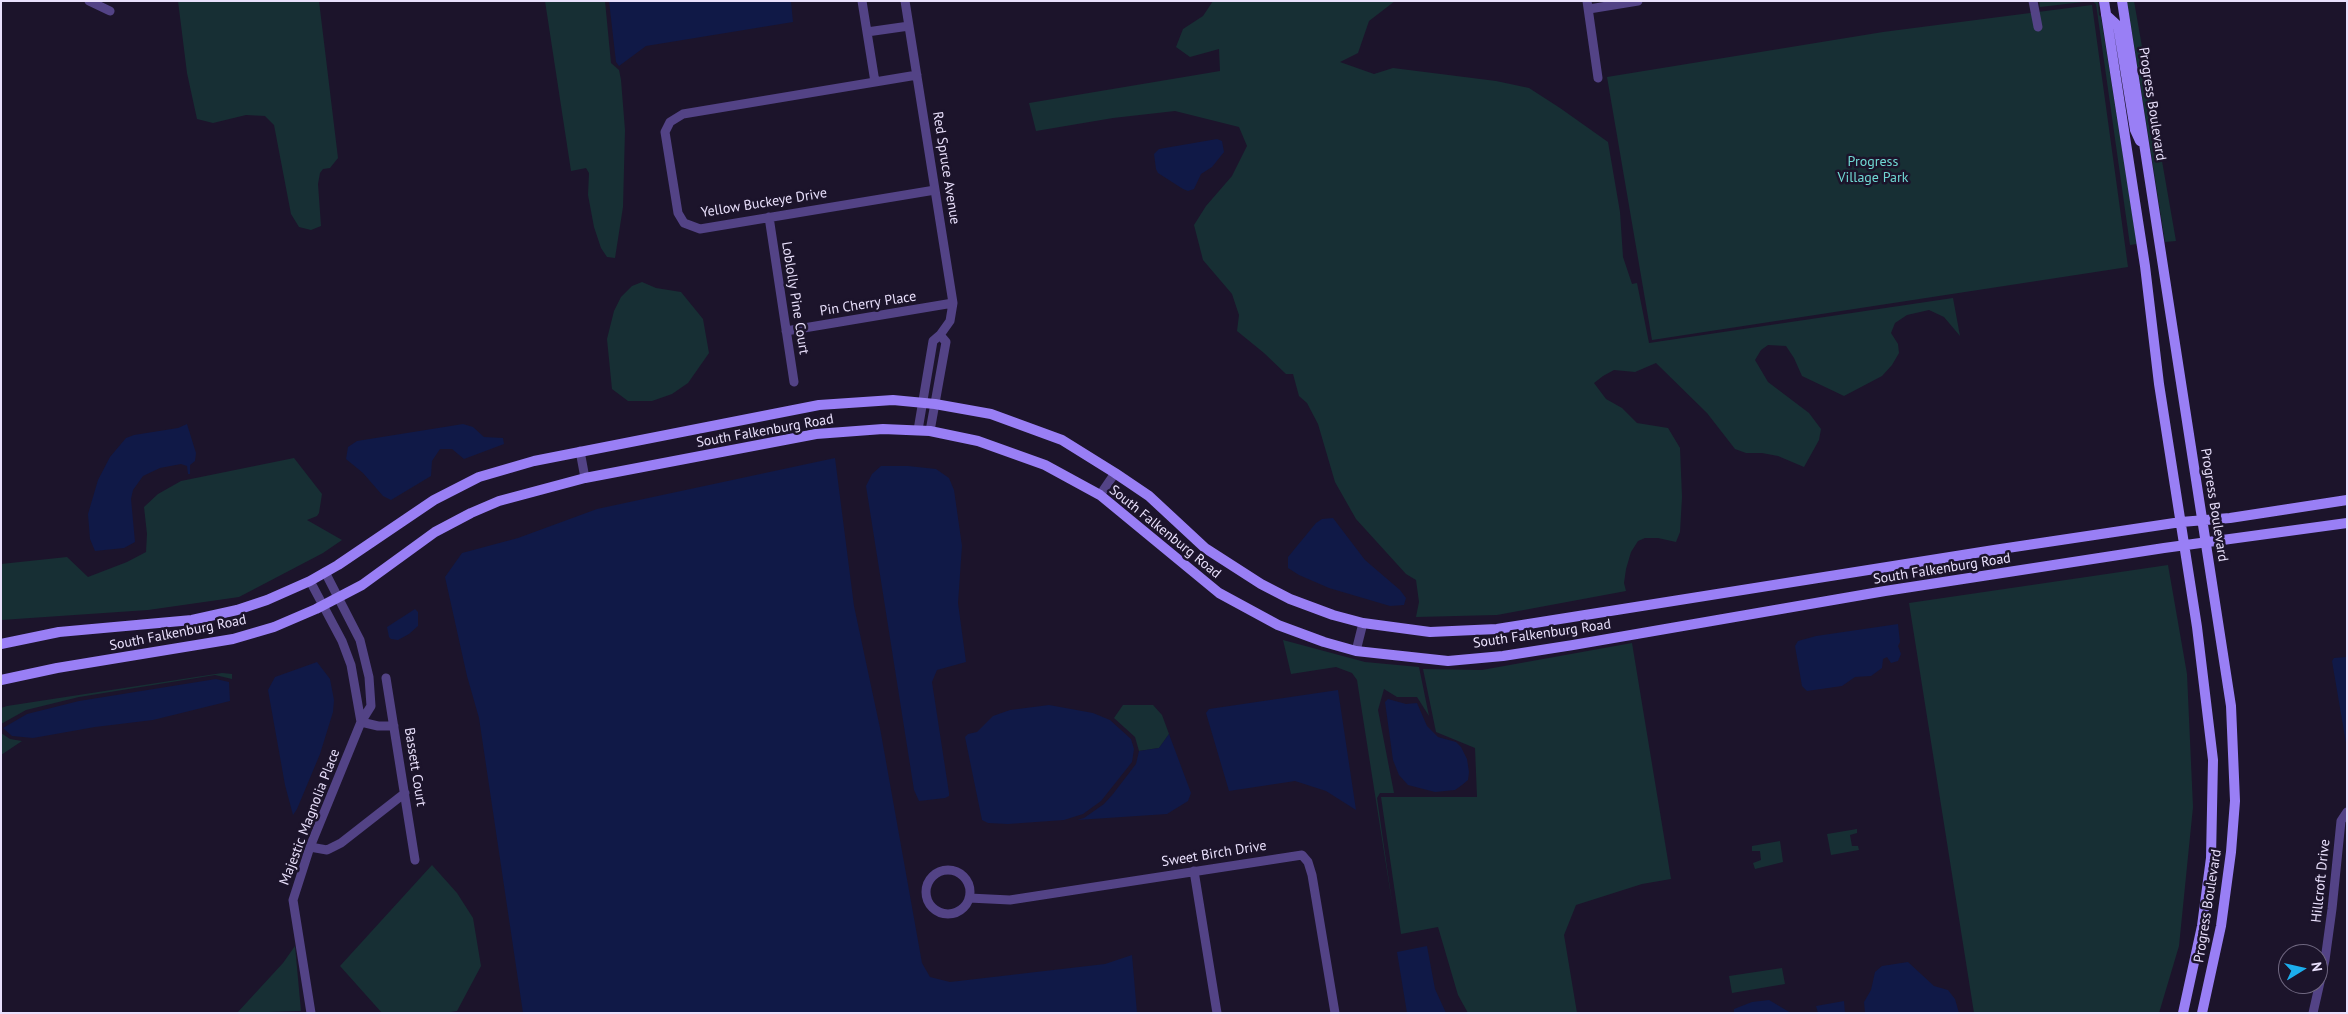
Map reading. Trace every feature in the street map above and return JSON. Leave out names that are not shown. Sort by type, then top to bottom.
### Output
[{"type":"street","points":[[89,1],[110,11]]},
{"type":"street","points":[[862,1],[875,82]]},
{"type":"street","name":"Red Spruce Avenue","points":[[905,1],[953,304],[950,321],[933,341],[918,430]]},
{"type":"street","points":[[1598,78],[1588,5],[1638,1]]},
{"type":"street","points":[[2033,1],[2038,27]]},
{"type":"street","name":"Progress Boulevard","points":[[2104,1],[2145,266],[2159,384],[2198,627],[2213,760],[2210,858],[2202,926],[2183,1013]]},
{"type":"street","points":[[2117,1],[2114,10],[2106,15],[2118,26],[2135,130],[2146,153]]},
{"type":"street","name":"Progress Boulevard","points":[[2122,1],[2231,706],[2235,801],[2231,852],[2221,926],[2202,1013]]},
{"type":"street","points":[[867,32],[909,26]]},
{"type":"street","name":"Yellow Buckeye Drive","points":[[917,74],[683,114],[670,122],[665,132],[678,213],[684,223],[700,229],[935,190]]},
{"type":"street","name":"Loblolly Pine Court","points":[[769,217],[794,382]]},
{"type":"street","name":"Pin Cherry Place","points":[[786,331],[953,304]]},
{"type":"street","points":[[930,431],[946,342],[940,335]]},
{"type":"street","points":[[930,357],[942,359]]},
{"type":"street","name":"South Falkenburg Road","points":[[1,644],[59,632],[192,620],[237,610],[310,581],[434,500],[479,477],[534,461],[819,406],[893,400],[922,402],[991,414],[1062,440],[1116,472],[1150,496],[1205,548],[1261,584],[1290,599],[1333,615],[1363,623],[1430,632],[1496,629],[2180,522],[2347,500]]},
{"type":"street","name":"South Falkenburg Road","points":[[1,680],[57,668],[233,639],[274,627],[322,606],[362,585],[435,532],[499,501],[585,478],[816,434],[883,428],[930,431],[978,441],[1045,465],[1100,495],[1219,593],[1278,625],[1324,642],[1356,651],[1448,661],[1503,656],[1885,591],[2184,545],[2347,523]]},
{"type":"street","points":[[580,452],[585,478]]},
{"type":"street","points":[[1100,495],[1116,472]]},
{"type":"street","name":"Majestic Magnolia Place","points":[[311,1013],[293,900],[310,847],[361,722],[371,706],[371,689],[367,661],[360,640],[325,572]]},
{"type":"street","points":[[310,581],[342,641],[351,665],[361,722],[378,726],[394,726]]},
{"type":"street","points":[[1356,651],[1363,623]]},
{"type":"street","points":[[351,665],[367,661]]},
{"type":"street","name":"Bassett Court","points":[[386,678],[415,860]]},
{"type":"street","points":[[310,847],[327,850],[341,843],[405,793]]},
{"type":"street","name":"Hillcroft Drive","points":[[2313,1013],[2331,917],[2341,821],[2347,812]]},
{"type":"street","name":"Sweet Birch Drive","points":[[969,898],[1010,900],[1302,855],[1308,862],[1312,875],[1335,1013]]},
{"type":"street","points":[[941,871],[955,871],[966,879],[970,891],[969,898],[965,905],[953,913],[938,911],[928,900],[927,885],[935,874],[941,871]]},
{"type":"street","points":[[1194,872],[1217,1013]]},
{"type":"green space","points":[[178,1],[319,1],[338,158],[330,168],[323,169],[320,173],[318,184],[321,226],[311,230],[299,227],[291,214],[274,125],[265,116],[246,115],[213,123],[197,119],[187,73]]},
{"type":"green space","points":[[545,1],[605,1],[611,63],[619,70],[621,80],[625,130],[623,207],[615,258],[607,257],[601,248],[594,227],[588,195],[589,173],[586,168],[571,171]]},
{"type":"green space","points":[[1213,1],[1395,1],[1369,21],[1358,53],[1340,62],[1374,74],[1393,68],[1496,81],[1529,88],[1608,142],[1620,212],[1623,257],[1632,284],[1637,283],[1649,343],[1953,298],[1960,336],[1944,317],[1929,310],[1907,315],[1895,323],[1891,333],[1898,344],[1899,353],[1892,365],[1882,376],[1844,396],[1802,376],[1786,346],[1768,345],[1761,350],[1755,360],[1768,382],[1809,413],[1821,429],[1819,440],[1804,467],[1778,456],[1746,453],[1735,449],[1707,413],[1656,363],[1635,372],[1614,370],[1594,383],[1606,399],[1622,408],[1637,423],[1668,428],[1680,448],[1682,497],[1680,532],[1676,542],[1658,538],[1645,538],[1638,541],[1631,552],[1626,569],[1624,583],[1626,591],[1497,615],[1416,617],[1419,602],[1416,580],[1406,574],[1356,519],[1335,482],[1318,424],[1307,403],[1299,396],[1293,374],[1286,374],[1237,331],[1239,315],[1232,294],[1203,260],[1194,225],[1206,206],[1232,176],[1247,146],[1239,127],[1175,111],[1113,118],[1036,131],[1029,103],[1220,71],[1219,49],[1190,57],[1176,47],[1183,29],[1203,16]]},
{"type":"green space","points":[[2039,1],[2092,1],[2040,7]]},
{"type":"green space","points":[[2092,1],[2098,1],[2099,15],[2101,17],[2137,244],[2130,245],[2096,4]]},
{"type":"green space","points":[[2127,1],[2134,1],[2176,241],[2165,242]]},
{"type":"green space","name":"Progress Village Park","points":[[2092,5],[2128,267],[1652,340],[1607,77],[1883,32]]},
{"type":"green space","points":[[642,282],[656,288],[681,292],[703,319],[709,353],[688,383],[672,394],[652,401],[628,401],[612,389],[607,339],[614,311],[621,297],[632,286]]},
{"type":"green space","points":[[294,458],[322,494],[319,513],[317,516],[307,520],[342,540],[323,553],[239,597],[148,610],[1,620],[1,564],[67,557],[88,577],[127,562],[146,552],[147,534],[144,507],[158,494],[181,481]]},
{"type":"green space","points":[[2168,565],[2187,674],[2193,807],[2179,946],[2159,1013],[1974,1013],[1909,603]]},
{"type":"green space","points":[[1283,640],[1365,662],[1419,667],[1429,716],[1417,697],[1397,697],[1384,689],[1378,710],[1394,793],[1380,793],[1377,798],[1393,909],[1357,680],[1352,673],[1336,667],[1291,674]]},
{"type":"green space","points":[[1632,643],[1671,879],[1642,884],[1576,905],[1564,935],[1577,1013],[1468,1013],[1458,995],[1438,927],[1401,934],[1381,797],[1477,797],[1475,748],[1436,732],[1423,669],[1482,670]]},
{"type":"green space","points":[[222,673],[232,674],[232,679],[215,675],[79,697],[26,710],[1,724],[1,708],[7,706]]},
{"type":"green space","points":[[1123,705],[1153,705],[1162,715],[1169,734],[1159,748],[1139,751],[1135,737],[1114,718]]},
{"type":"green space","points":[[1,733],[10,739],[22,741],[1,755]]},
{"type":"green space","points":[[1857,829],[1857,833],[1850,835],[1852,846],[1858,846],[1859,850],[1831,855],[1827,834]]},
{"type":"green space","points":[[1780,841],[1783,862],[1755,869],[1753,863],[1761,860],[1760,851],[1752,851],[1752,846]]},
{"type":"green space","points":[[432,865],[457,893],[473,918],[481,966],[457,1011],[444,1013],[382,1013],[340,966]]},
{"type":"green space","points":[[295,946],[301,1011],[237,1013],[283,963]]},
{"type":"green space","points":[[1782,968],[1785,984],[1732,993],[1729,976]]},
{"type":"shaded area","points":[[609,1],[791,1],[793,22],[646,46],[619,66],[616,62]]},
{"type":"shaded area","points":[[1217,139],[1222,141],[1224,152],[1212,167],[1201,174],[1194,189],[1188,191],[1183,189],[1158,173],[1154,154],[1159,149]]},
{"type":"shaded area","points":[[187,424],[196,453],[195,461],[190,465],[190,474],[188,474],[187,466],[181,464],[160,468],[143,476],[133,490],[131,499],[135,542],[124,548],[95,551],[90,539],[88,514],[98,480],[110,457],[126,438],[178,428]]},
{"type":"shaded area","points":[[463,424],[473,427],[484,437],[503,438],[504,444],[464,459],[452,449],[440,449],[432,461],[431,476],[391,500],[383,496],[363,473],[346,459],[348,447],[357,441]]},
{"type":"shaded area","points":[[835,458],[854,606],[880,728],[922,963],[930,977],[950,982],[1105,964],[1132,955],[1137,1013],[523,1013],[479,718],[467,676],[445,577],[462,553],[518,538],[597,509]]},
{"type":"shaded area","points":[[881,466],[936,469],[949,478],[954,490],[962,546],[958,603],[966,662],[937,670],[932,682],[949,793],[949,796],[945,798],[919,801],[914,790],[866,486],[872,474]]},
{"type":"shaded area","points":[[1333,518],[1365,560],[1400,590],[1406,598],[1404,605],[1390,606],[1329,588],[1288,568],[1288,557],[1316,523],[1322,519]]},
{"type":"shaded area","points":[[415,609],[418,612],[418,626],[398,640],[391,639],[387,627]]},
{"type":"shaded area","points":[[1898,624],[1900,642],[1898,646],[1901,654],[1898,661],[1891,663],[1887,657],[1883,659],[1882,668],[1871,676],[1855,677],[1842,686],[1807,691],[1802,686],[1795,646],[1798,641],[1816,636]]},
{"type":"shaded area","points":[[2347,657],[2347,749],[2332,661],[2334,658]]},
{"type":"shaded area","points":[[317,662],[330,679],[334,700],[333,712],[320,754],[293,815],[285,785],[268,690],[275,677]]},
{"type":"shaded area","points":[[216,679],[229,682],[230,701],[153,720],[95,727],[33,738],[12,736],[3,728],[27,714],[79,701]]},
{"type":"shaded area","points":[[1338,690],[1356,810],[1326,791],[1295,781],[1229,791],[1206,713],[1209,709]]},
{"type":"shaded area","points":[[1388,699],[1406,704],[1417,703],[1427,726],[1438,737],[1456,742],[1461,747],[1467,759],[1468,780],[1455,790],[1435,792],[1408,785],[1399,775],[1393,760],[1385,702]]},
{"type":"shaded area","points":[[1049,705],[1093,713],[1110,720],[1131,739],[1134,749],[1132,762],[1101,801],[1083,814],[1064,820],[1008,824],[988,823],[982,820],[965,737],[968,734],[977,732],[993,716],[1010,710]]},
{"type":"shaded area","points":[[1169,734],[1191,793],[1188,801],[1167,814],[1077,820],[1084,818],[1104,804],[1113,794],[1136,764],[1139,751],[1159,748]]},
{"type":"shaded area","points":[[1427,946],[1435,989],[1446,1013],[1407,1013],[1397,952]]},
{"type":"shaded area","points":[[1908,962],[1934,986],[1948,990],[1955,999],[1959,1013],[1865,1013],[1864,1002],[1871,990],[1875,972],[1882,966]]},
{"type":"shaded area","points":[[1769,1000],[1791,1013],[1734,1013],[1734,1009],[1752,1002]]},
{"type":"shaded area","points":[[1844,1001],[1845,1013],[1818,1013],[1816,1006]]}]
